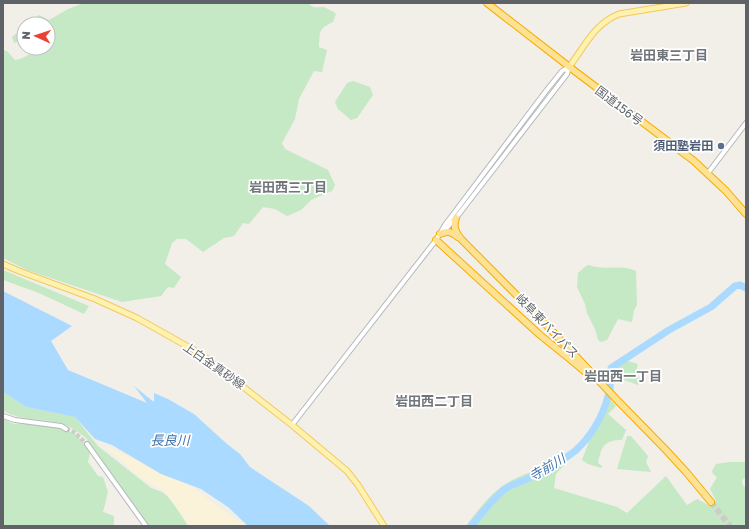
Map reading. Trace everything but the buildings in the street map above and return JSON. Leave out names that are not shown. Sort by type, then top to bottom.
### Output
[{"type":"highway","name":"国道156号","points":[[487,3],[708,173],[746,214]]},
{"type":"highway","name":"岐阜東バイパス","points":[[438,237],[476,276],[540,335],[599,384],[710,503],[682,468],[500,277],[461,239],[455,230],[456,218]]},
{"type":"highway","points":[[438,237],[445,231],[449,231],[461,239]]},
{"type":"main road","points":[[569,67],[596,29],[609,18],[620,14],[686,3]]},
{"type":"main road","name":"上白金真砂線","points":[[3,264],[33,277],[96,299],[137,318],[201,354],[292,425],[347,471],[358,485],[384,526]]},
{"type":"street","points":[[292,425],[303,413],[438,237],[456,218],[566,74],[569,67]]},
{"type":"street","points":[[438,237],[449,219],[546,91],[562,71],[569,67]]},
{"type":"street","points":[[708,173],[746,123]]},
{"type":"street","points":[[3,416],[15,420],[62,426],[66,429]]},
{"type":"street","points":[[88,444],[146,526]]},
{"type":"green space","points":[[84,3],[309,3],[313,7],[324,7],[335,13],[333,22],[322,29],[320,34],[319,47],[327,50],[322,72],[314,71],[299,99],[295,119],[282,143],[285,149],[328,170],[335,185],[332,191],[311,200],[301,210],[287,216],[275,209],[263,207],[249,224],[243,223],[234,236],[224,238],[203,252],[186,239],[177,239],[172,243],[165,264],[181,277],[174,288],[168,287],[161,296],[122,302],[27,270],[3,258],[3,50],[7,51],[15,60],[26,56],[56,56],[56,16],[68,9]]},
{"type":"green space","points":[[16,34],[16,42],[14,43],[12,37]]},
{"type":"green space","points":[[353,81],[370,87],[373,95],[357,118],[351,120],[338,109],[335,102],[347,83]]},
{"type":"green space","points":[[589,265],[595,267],[624,268],[636,271],[637,305],[634,310],[632,322],[618,319],[607,340],[601,342],[598,340],[595,329],[577,287],[578,273]]},
{"type":"green space","points":[[3,270],[89,306],[84,314],[39,293],[3,280]]},
{"type":"green space","points":[[624,360],[638,364],[635,375],[641,379],[638,385],[612,376],[615,367]]},
{"type":"green space","points":[[3,392],[26,407],[75,417],[98,446],[151,488],[162,492],[170,498],[188,526],[147,526],[86,438],[73,429],[59,423],[24,418],[3,411]]},
{"type":"green space","points":[[608,397],[616,406],[608,414],[626,430],[622,440],[611,441],[602,449],[598,463],[602,466],[601,468],[588,464],[582,460],[590,439],[589,437],[604,412]]},
{"type":"green space","points":[[3,419],[14,424],[33,424],[63,429],[75,434],[84,443],[90,453],[88,462],[98,476],[103,477],[108,492],[103,512],[114,516],[114,526],[3,526]]},
{"type":"green space","points":[[627,436],[631,436],[648,456],[646,462],[651,472],[617,469]]},
{"type":"green space","points":[[746,462],[746,477],[742,480],[743,485],[746,488],[746,526],[466,526],[482,505],[501,487],[521,476],[558,463],[564,465],[556,474],[554,488],[617,507],[627,513],[666,476],[687,505],[697,499],[710,506],[716,501],[710,489],[717,477],[712,471],[716,464]]},
{"type":"sand","points":[[107,448],[111,448],[194,488],[215,505],[246,526],[190,526],[163,490],[139,477]]},
{"type":"water","name":"長良川","points":[[3,291],[72,326],[51,341],[68,370],[147,403],[134,386],[154,402],[154,393],[194,414],[240,454],[250,467],[309,506],[330,526],[248,526],[228,507],[201,489],[161,474],[112,445],[95,439],[75,417],[26,407],[3,392]]},
{"type":"waterway","name":"寺前川","points":[[610,389],[611,368],[669,330],[711,307],[735,286],[740,285],[746,288]]},
{"type":"waterway","name":"寺前川","points":[[471,526],[491,502],[505,489],[546,470],[575,451],[596,426],[608,396]]},
{"type":"tunnel","points":[[66,429],[74,432],[87,444]]},
{"type":"tunnel","points":[[711,502],[730,526]]},
{"type":"place","name":"須田塾岩田","points":[[721,146]]},
{"type":"district","name":"岩田東三丁目","points":[[669,55]]},
{"type":"district","name":"岩田西三丁目","points":[[288,187]]},
{"type":"district","name":"岩田西一丁目","points":[[623,376]]},
{"type":"district","name":"岩田西二丁目","points":[[434,401]]}]
